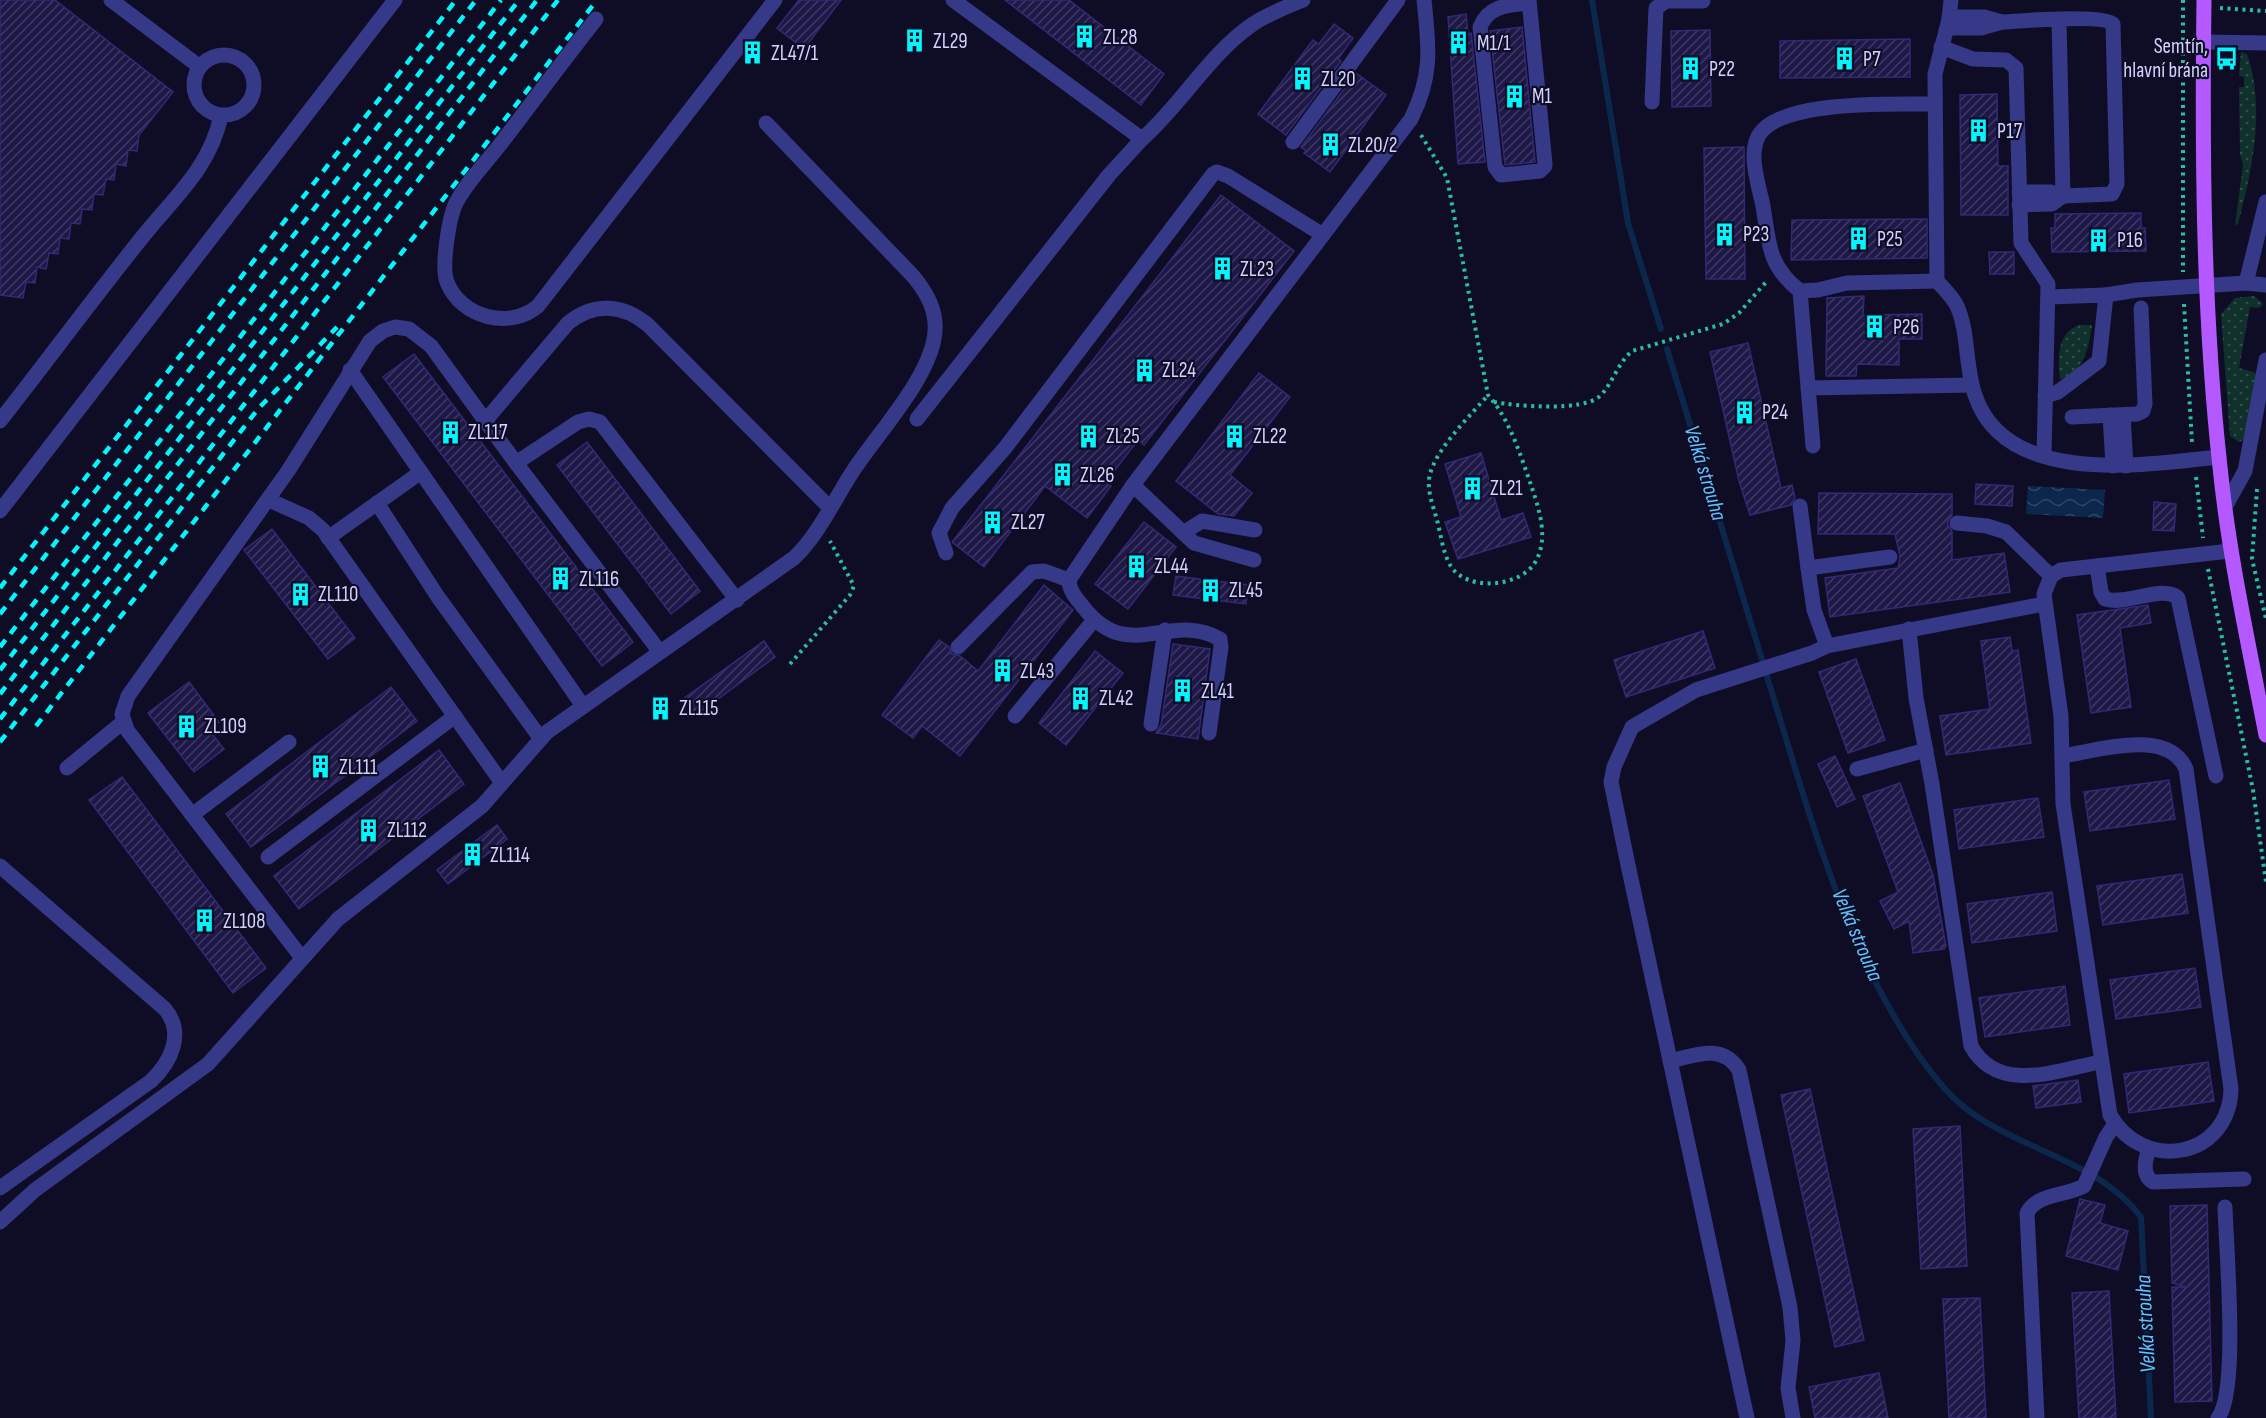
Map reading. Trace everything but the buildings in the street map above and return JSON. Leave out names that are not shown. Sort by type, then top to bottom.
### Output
[{"type":"main road","points":[[2204,4],[2207,286],[2219,457],[2230,551],[2266,735]]},
{"type":"lane","points":[[111,0],[200,67]]},
{"type":"lane","points":[[0,511],[395,0]]},
{"type":"lane","points":[[596,19],[455,205],[445,267],[446,280],[461,302],[484,315],[496,318],[517,318],[527,315],[538,306],[775,0]]},
{"type":"lane","points":[[953,0],[1142,139]]},
{"type":"lane","points":[[917,419],[1109,175],[1142,139],[1172,112],[1236,38],[1272,13],[1303,0]]},
{"type":"lane","points":[[1293,142],[1398,0]]},
{"type":"lane","points":[[1209,733],[1221,642],[1213,635],[1165,630],[1121,635],[1111,633],[1094,620],[1072,591],[1069,580],[1133,485],[1411,119],[1425,87],[1429,71],[1424,0]]},
{"type":"lane","points":[[1951,0],[1948,22],[1935,67],[1937,281],[1958,308],[1972,385],[1979,405],[1998,435],[2010,443],[2091,465],[2119,466],[2219,457]]},
{"type":"lane","points":[[1652,102],[1654,14],[1662,2],[1703,1]]},
{"type":"lane","points":[[1529,2],[1545,166],[1540,171],[1501,175],[1495,167],[1480,27],[1484,19],[1498,7],[1529,2]]},
{"type":"lane","points":[[1948,22],[1984,17],[2002,22],[2104,19],[2113,24],[2117,184],[2112,194],[2063,196],[2051,192],[2019,199]]},
{"type":"lane","points":[[2060,20],[2063,196]]},
{"type":"lane","points":[[2205,42],[2266,43]]},
{"type":"lane","points":[[1941,48],[1973,59],[2006,60],[2014,64],[2017,74],[2021,243],[2047,278],[2044,454]]},
{"type":"lane","points":[[230,56],[247,65],[254,77],[254,90],[245,108],[234,114],[220,116],[210,112],[198,100],[194,83],[200,67],[211,58],[230,56]]},
{"type":"lane","points":[[1813,446],[1800,291],[1778,270],[1771,252],[1755,161],[1756,140],[1766,126],[1817,107],[1935,104]]},
{"type":"lane","points":[[0,421],[205,160],[216,140],[220,116]]},
{"type":"lane","points":[[0,1222],[35,1190],[192,1078],[208,1064],[338,919],[482,806],[541,739],[583,706],[794,558],[820,525],[921,373],[934,338],[934,312],[930,300],[913,276],[766,123]]},
{"type":"lane","points":[[946,553],[939,533],[945,517],[1005,448],[1213,174],[1217,172],[1228,176],[1323,235]]},
{"type":"lane","points":[[2246,283],[2266,202]]},
{"type":"lane","points":[[1800,291],[1818,290],[1847,283],[1937,281]]},
{"type":"lane","points":[[2048,297],[2106,295],[2137,290],[2246,283],[2266,285]]},
{"type":"lane","points":[[2045,396],[2058,392],[2099,361],[2106,295]]},
{"type":"lane","points":[[2072,417],[2141,413],[2145,408],[2141,308]]},
{"type":"lane","points":[[486,420],[568,323],[591,309],[621,309],[648,325],[830,508]]},
{"type":"lane","points":[[302,958],[123,722],[123,705],[301,453],[350,370],[370,341],[383,331],[395,327],[409,329],[431,346],[516,463],[660,652]]},
{"type":"lane","points":[[2225,507],[2246,471],[2266,360]]},
{"type":"lane","points":[[350,370],[583,706]]},
{"type":"lane","points":[[1808,388],[1972,385]]},
{"type":"lane","points":[[2117,415],[2119,466]]},
{"type":"lane","points":[[516,463],[578,422],[589,419],[600,422],[737,600]]},
{"type":"lane","points":[[328,538],[421,472]]},
{"type":"lane","points":[[1133,485],[1183,533],[1202,546],[1254,560]]},
{"type":"lane","points":[[268,500],[309,518],[328,538],[502,783]]},
{"type":"lane","points":[[378,502],[438,597],[541,739]]},
{"type":"lane","points":[[1800,506],[1814,610],[1827,646]]},
{"type":"lane","points":[[1183,533],[1202,522],[1255,530]]},
{"type":"lane","points":[[1957,523],[1987,526],[2006,532],[2051,576]]},
{"type":"lane","points":[[2062,756],[2156,744],[2183,762],[2187,776],[2231,1096],[2222,1122],[2203,1142],[2180,1151],[2149,1149],[2135,1142],[2115,1124],[2106,1102],[2063,804],[2060,708],[2044,604],[2045,586],[2051,576],[2061,570],[2230,551]]},
{"type":"lane","points":[[1808,568],[1890,557]]},
{"type":"lane","points":[[2097,566],[2101,592],[2105,599],[2117,601],[2168,593],[2178,598],[2216,776]]},
{"type":"lane","points":[[958,646],[1032,572],[1044,571],[1069,580]]},
{"type":"lane","points":[[1747,1418],[1628,865],[1612,777],[1626,736],[1632,727],[1677,698],[1827,646],[2044,604]]},
{"type":"lane","points":[[1015,716],[1094,620]]},
{"type":"lane","points":[[1909,629],[1916,699],[1926,750],[1971,1046],[1984,1063],[2021,1076],[2049,1074],[2100,1062]]},
{"type":"lane","points":[[1151,724],[1165,630]]},
{"type":"lane","points":[[268,857],[455,716]]},
{"type":"lane","points":[[67,768],[123,722]]},
{"type":"lane","points":[[192,815],[289,742]]},
{"type":"lane","points":[[1857,770],[1926,750]]},
{"type":"lane","points":[[0,866],[165,1009],[171,1017],[175,1038],[166,1064],[151,1081],[2,1183]]},
{"type":"lane","points":[[1670,1061],[1718,1052],[1730,1058],[1739,1070],[1790,1307],[1793,1341],[1788,1388],[1793,1418]]},
{"type":"lane","points":[[2037,1418],[2027,1213],[2033,1204],[2079,1189],[2088,1182],[2106,1137],[2115,1124]]},
{"type":"lane","points":[[2149,1149],[2146,1172],[2148,1179],[2153,1182],[2244,1179]]},
{"type":"lane","points":[[2218,1418],[2226,1403],[2228,1370],[2225,1208]]},
{"type":"path","points":[[2183,0],[2183,288],[2194,460],[2205,554],[2253,790],[2266,882]]},
{"type":"path","points":[[2183,9],[2204,4],[2266,11]]},
{"type":"path","points":[[1411,119],[1447,178],[1488,395],[1503,416],[1520,456],[1540,515],[1542,528],[1538,554],[1528,570],[1517,577],[1488,583],[1466,579],[1451,567],[1428,479],[1437,457],[1488,395]]},
{"type":"path","points":[[1494,402],[1516,406],[1591,403],[1603,393],[1623,358],[1632,351],[1723,324],[1739,313],[1751,296],[1778,270]]},
{"type":"path","points":[[2256,494],[2252,559],[2266,619]]},
{"type":"path","points":[[790,664],[850,595],[854,586],[849,573],[820,525]]},
{"type":"green space","points":[[2241,52],[2247,54],[2253,75],[2256,118],[2248,183],[2238,224],[2235,226],[2243,164],[2240,155],[2239,87],[2244,87],[2244,77],[2239,76]]},
{"type":"green space","points":[[2254,296],[2263,304],[2259,308],[2250,307],[2239,368],[2257,375],[2245,439],[2239,442],[2230,436],[2221,314],[2235,298]]},
{"type":"green space","points":[[2079,325],[2092,325],[2087,350],[2075,371],[2060,379],[2059,356],[2062,341],[2071,329]]},
{"type":"water","points":[[2028,486],[2105,490],[2103,518],[2026,514]]},
{"type":"waterway","name":"Velká strouha","points":[[1592,0],[1628,223],[1661,329]]},
{"type":"waterway","name":"Velká strouha","points":[[1667,349],[1821,849],[1862,953],[1886,1002],[1913,1047],[1944,1088],[1966,1108],[1990,1125],[2097,1178],[2121,1195],[2141,1217],[2151,1418]]},
{"type":"railway","points":[[0,588],[456,0]]},
{"type":"railway","points":[[0,614],[476,0]]},
{"type":"railway","points":[[0,647],[501,0]]},
{"type":"railway","points":[[0,670],[519,0]]},
{"type":"railway","points":[[0,694],[537,0]]},
{"type":"railway","points":[[0,719],[558,0]]},
{"type":"railway","points":[[36,726],[597,0]]},
{"type":"railway","points":[[0,742],[258,409],[337,327]]},
{"type":"place","name":"ZL28","points":[[1085,37]]},
{"type":"place","name":"ZL29","points":[[915,41]]},
{"type":"place","name":"M1/1","points":[[1459,43]]},
{"type":"place","name":"ZL47/1","points":[[753,53]]},
{"type":"place","name":"Semtín, hlavní brána","points":[[2226,58]]},
{"type":"place","name":"P7","points":[[1845,59]]},
{"type":"place","name":"P22","points":[[1691,69]]},
{"type":"place","name":"ZL20","points":[[1303,79]]},
{"type":"place","name":"M1","points":[[1514,96]]},
{"type":"place","name":"P17","points":[[1979,131]]},
{"type":"place","name":"ZL20/2","points":[[1330,145]]},
{"type":"place","name":"P23","points":[[1725,234]]},
{"type":"place","name":"P25","points":[[1859,239]]},
{"type":"place","name":"P16","points":[[2099,240]]},
{"type":"place","name":"ZL23","points":[[1222,269]]},
{"type":"place","name":"P26","points":[[1875,327]]},
{"type":"place","name":"ZL24","points":[[1144,370]]},
{"type":"place","name":"P24","points":[[1744,412]]},
{"type":"place","name":"ZL117","points":[[450,432]]},
{"type":"place","name":"ZL25","points":[[1088,436]]},
{"type":"place","name":"ZL22","points":[[1235,436]]},
{"type":"place","name":"ZL26","points":[[1062,475]]},
{"type":"place","name":"ZL21","points":[[1472,488]]},
{"type":"place","name":"ZL27","points":[[993,522]]},
{"type":"place","name":"ZL44","points":[[1136,566]]},
{"type":"place","name":"ZL116","points":[[561,579]]},
{"type":"place","name":"ZL45","points":[[1211,590]]},
{"type":"place","name":"ZL110","points":[[300,594]]},
{"type":"place","name":"ZL43","points":[[1002,671]]},
{"type":"place","name":"ZL41","points":[[1183,691]]},
{"type":"place","name":"ZL42","points":[[1081,698]]},
{"type":"place","name":"ZL115","points":[[661,708]]},
{"type":"place","name":"ZL109","points":[[186,726]]},
{"type":"place","name":"ZL111","points":[[321,767]]},
{"type":"place","name":"ZL112","points":[[369,830]]},
{"type":"place","name":"ZL114","points":[[472,855]]},
{"type":"place","name":"ZL108","points":[[205,921]]}]
